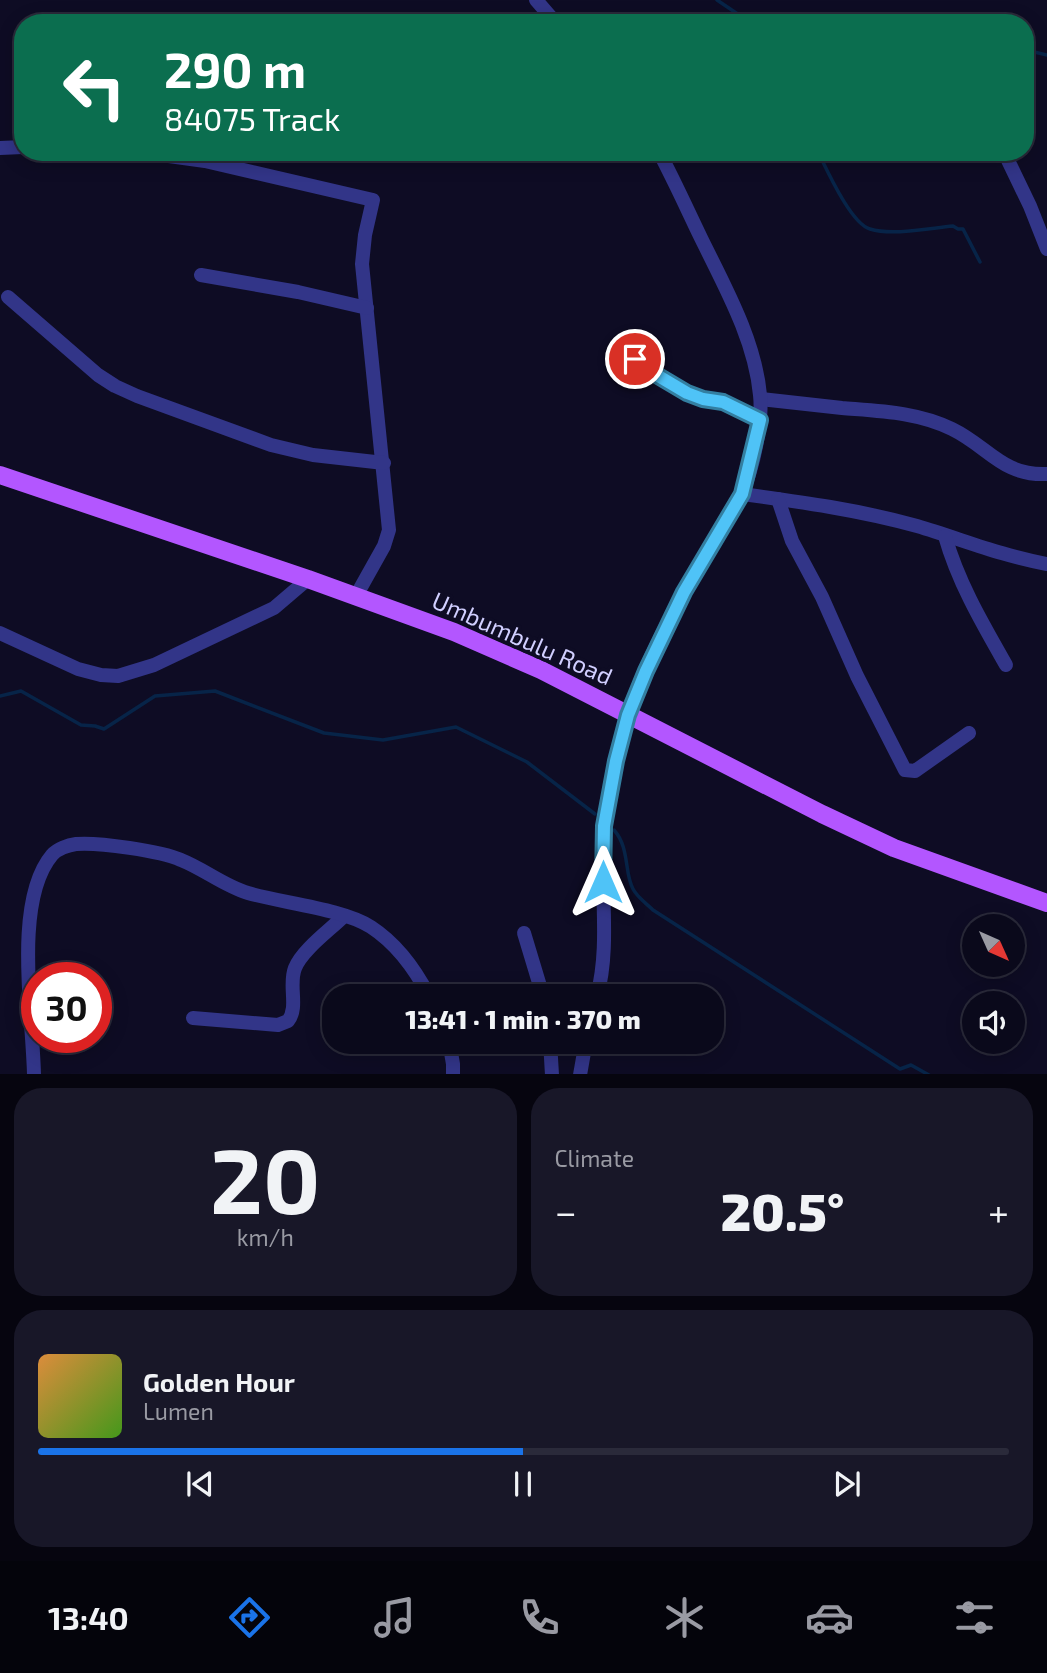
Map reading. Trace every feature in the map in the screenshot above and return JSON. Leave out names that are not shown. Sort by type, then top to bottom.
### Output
[{"type":"main road","name":"Umbumbulu Road","points":[[0,475],[308,579],[454,632],[541,670],[894,848],[1047,903]]},
{"type":"street","points":[[536,0],[548,14]]},
{"type":"street","points":[[205,161],[373,200],[363,250],[389,530],[384,546],[356,596]]},
{"type":"street","points":[[600,984],[604,934],[604,826],[628,715],[684,592],[742,494],[760,420],[761,399],[756,371],[729,296],[662,161]]},
{"type":"street","points":[[1008,161],[1047,248]]},
{"type":"street","points":[[201,275],[298,292],[367,308]]},
{"type":"street","points":[[8,296],[115,386],[271,445],[313,456],[384,463]]},
{"type":"street","points":[[635,359],[687,393],[723,402],[760,420]]},
{"type":"street","points":[[761,399],[888,411],[936,421],[971,440],[1010,468],[1033,475],[1047,474]]},
{"type":"street","points":[[742,494],[855,511],[916,526],[1002,555],[1047,564]]},
{"type":"street","points":[[778,499],[792,541],[822,597],[900,763],[905,769],[915,771],[969,733]]},
{"type":"street","points":[[945,536],[950,554],[977,614],[1006,665]]},
{"type":"street","points":[[0,633],[78,669],[101,676],[118,677],[154,666],[274,608],[308,579]]},
{"type":"street","points":[[34,1074],[29,984],[30,927],[34,898],[42,873],[55,852],[76,844],[161,854],[186,862],[244,892],[360,921],[382,935],[414,969],[422,984]]},
{"type":"street","points":[[193,1018],[278,1025],[288,1021],[293,1010],[293,976],[299,961],[344,916]]},
{"type":"street","points":[[524,933],[539,984]]},
{"type":"street","points":[[451,1054],[453,1074]]},
{"type":"street","points":[[551,1054],[552,1074]]},
{"type":"street","points":[[580,1074],[584,1054]]},
{"type":"waterway","points":[[717,0],[738,14]]},
{"type":"waterway","points":[[1034,52],[1047,55]]},
{"type":"waterway","points":[[823,161],[840,195],[863,225],[889,232],[953,226],[963,229],[980,262]]},
{"type":"waterway","points":[[0,696],[21,691],[81,725],[104,729],[155,696],[215,691],[324,733],[383,740],[456,727],[527,762],[595,814]]},
{"type":"waterway","points":[[614,830],[625,852],[630,883],[640,898],[653,910],[900,1069],[911,1065],[927,1074]]},
{"type":"route","points":[[603,882],[604,826],[628,715],[684,592],[742,494],[760,420],[723,402],[687,393],[635,359]]}]
